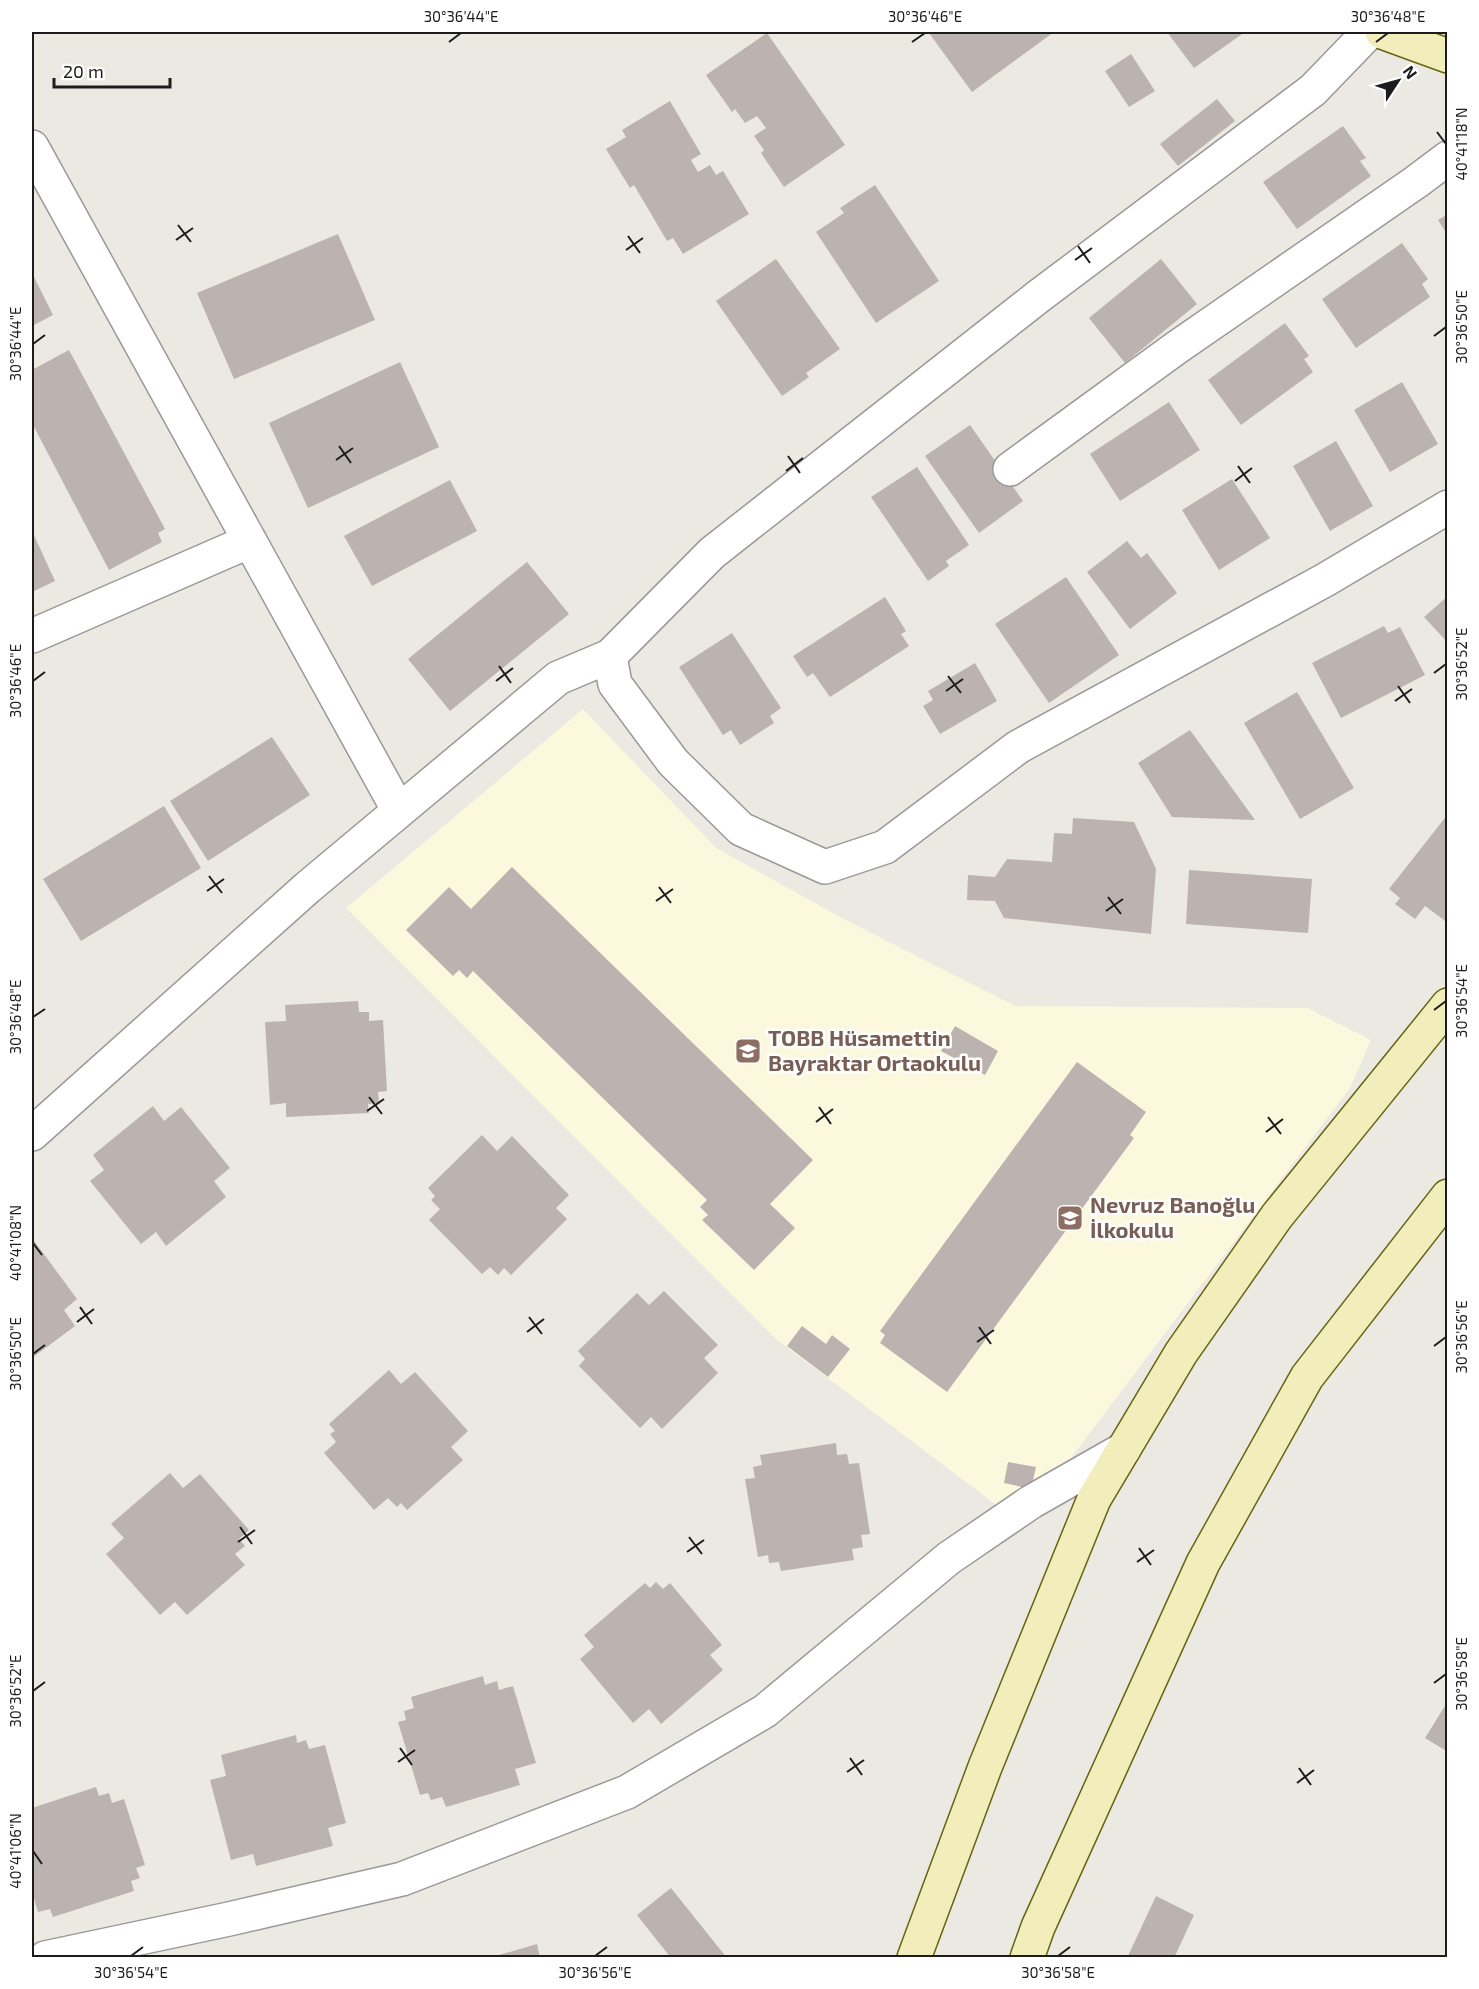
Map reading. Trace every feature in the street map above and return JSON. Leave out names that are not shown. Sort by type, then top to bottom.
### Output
[{"type":"street","points":[[32,1134],[307,888],[558,678],[610,656],[712,553],[1039,296],[1313,90],[1370,32]]},
{"type":"street","points":[[1382,32],[1448,56]]},
{"type":"street","points":[[32,147],[399,811]]},
{"type":"street","points":[[1010,469],[1167,355],[1407,189],[1448,158]]},
{"type":"street","points":[[610,656],[615,684],[673,762],[707,796],[741,829],[825,867],[885,847],[1018,747],[1325,580],[1448,507]]},
{"type":"street","points":[[32,636],[250,541]]},
{"type":"street","points":[[914,1958],[985,1767],[1094,1499],[1181,1353],[1277,1216],[1448,1005]]},
{"type":"street","points":[[1027,1958],[1043,1917],[1203,1563],[1307,1377],[1448,1196]]},
{"type":"street","points":[[45,1958],[402,1879],[627,1792],[765,1711],[949,1558],[1031,1502],[1124,1449]]},
{"type":"shaded area","points":[[583,709],[716,848],[842,918],[1015,1006],[1307,1008],[1371,1040],[1350,1088],[1071,1458],[1003,1510],[776,1339],[346,908]]},
{"type":"building","points":[[930,32],[1054,32],[972,92]]},
{"type":"building","points":[[1167,32],[1245,32],[1194,68]]},
{"type":"building","points":[[767,33],[845,145],[784,187],[761,153],[764,150],[754,136],[766,128],[757,116],[745,123],[735,109],[732,112],[706,75]]},
{"type":"building","points":[[1131,54],[1155,91],[1129,107],[1105,71]]},
{"type":"building","points":[[1217,99],[1235,121],[1178,166],[1160,144]]},
{"type":"building","points":[[670,101],[701,154],[691,160],[698,172],[710,165],[716,175],[723,171],[749,214],[683,254],[673,238],[667,241],[634,185],[630,188],[606,149],[626,137],[622,130]]},
{"type":"building","points":[[1343,126],[1366,158],[1360,161],[1371,176],[1297,229],[1263,182]]},
{"type":"building","points":[[875,185],[939,281],[876,323],[816,232],[844,213],[840,208]]},
{"type":"building","points":[[1448,214],[1448,236],[1438,220]]},
{"type":"building","points":[[338,234],[375,320],[234,379],[197,293]]},
{"type":"building","points":[[1402,243],[1428,279],[1422,284],[1430,297],[1356,348],[1322,299]]},
{"type":"building","points":[[776,259],[840,349],[806,373],[809,377],[782,396],[716,301]]},
{"type":"building","points":[[1161,259],[1197,304],[1125,363],[1089,318]]},
{"type":"building","points":[[32,273],[53,315],[32,326]]},
{"type":"building","points":[[1285,323],[1309,356],[1304,359],[1313,372],[1241,425],[1208,380]]},
{"type":"building","points":[[69,350],[165,529],[158,533],[162,542],[109,570],[32,423],[32,370]]},
{"type":"building","points":[[400,362],[439,447],[308,508],[269,423]]},
{"type":"building","points":[[1402,382],[1438,444],[1390,472],[1354,410]]},
{"type":"building","points":[[1169,402],[1200,450],[1120,501],[1090,454]]},
{"type":"building","points":[[970,425],[1023,501],[979,533],[925,456]]},
{"type":"building","points":[[1336,441],[1373,506],[1330,531],[1293,466]]},
{"type":"building","points":[[917,467],[969,545],[946,561],[949,566],[928,581],[871,497]]},
{"type":"building","points":[[1232,479],[1270,538],[1219,570],[1182,510]]},
{"type":"building","points":[[450,480],[477,531],[372,586],[344,536]]},
{"type":"building","points":[[32,531],[55,581],[32,592]]},
{"type":"building","points":[[1127,541],[1141,558],[1147,553],[1177,593],[1130,629],[1087,572]]},
{"type":"building","points":[[527,562],[569,614],[450,711],[408,659]]},
{"type":"building","points":[[1066,577],[1119,655],[1049,703],[995,624]]},
{"type":"building","points":[[1448,596],[1448,643],[1424,617]]},
{"type":"building","points":[[885,597],[906,631],[901,634],[909,646],[830,697],[813,673],[807,677],[793,656]]},
{"type":"building","points":[[1384,626],[1388,633],[1400,627],[1425,675],[1341,718],[1312,663]]},
{"type":"building","points":[[732,633],[781,708],[770,716],[774,723],[740,745],[731,730],[723,735],[679,667]]},
{"type":"building","points":[[975,663],[997,701],[940,734],[923,706],[933,700],[928,691]]},
{"type":"building","points":[[1297,692],[1354,788],[1300,819],[1244,723]]},
{"type":"building","points":[[1190,730],[1255,820],[1172,817],[1138,763]]},
{"type":"building","points":[[272,737],[310,795],[208,861],[170,801]]},
{"type":"building","points":[[164,806],[201,868],[81,941],[43,879]]},
{"type":"building","points":[[1448,814],[1448,923],[1425,906],[1415,919],[1395,904],[1400,898],[1389,889]]},
{"type":"building","points":[[1073,818],[1134,822],[1156,869],[1151,934],[1004,918],[995,901],[967,900],[968,875],[995,877],[1007,859],[1052,862],[1054,833],[1072,834]]},
{"type":"building","points":[[512,867],[813,1160],[770,1204],[795,1228],[754,1270],[702,1220],[708,1215],[700,1207],[707,1200],[473,971],[467,978],[459,970],[453,976],[406,930],[449,887],[471,909]]},
{"type":"building","points":[[1189,870],[1312,879],[1308,933],[1186,924]]},
{"type":"building","points":[[358,1001],[359,1012],[369,1012],[369,1021],[383,1020],[387,1091],[378,1092],[379,1103],[368,1104],[369,1113],[286,1117],[286,1103],[270,1105],[265,1022],[286,1021],[285,1005]]},
{"type":"building","points":[[955,1026],[998,1051],[985,1075],[941,1051]]},
{"type":"building","points":[[1077,1062],[1146,1112],[1130,1135],[1134,1138],[947,1392],[880,1343],[885,1335],[880,1331]]},
{"type":"building","points":[[153,1106],[164,1121],[181,1107],[230,1168],[214,1181],[226,1197],[166,1246],[156,1232],[141,1244],[90,1181],[104,1170],[93,1155]]},
{"type":"building","points":[[482,1135],[497,1151],[512,1136],[569,1195],[556,1208],[567,1219],[511,1275],[504,1268],[498,1275],[490,1267],[482,1274],[429,1220],[440,1209],[431,1200],[435,1196],[428,1188]]},
{"type":"building","points":[[32,1238],[77,1299],[64,1310],[75,1326],[32,1358]]},
{"type":"building","points":[[664,1291],[718,1345],[704,1358],[718,1373],[662,1429],[651,1417],[640,1428],[579,1366],[585,1359],[578,1351],[637,1293],[649,1305]]},
{"type":"building","points":[[802,1326],[826,1344],[832,1335],[850,1349],[828,1377],[787,1346]]},
{"type":"building","points":[[389,1370],[401,1384],[415,1372],[468,1431],[451,1447],[463,1460],[407,1510],[401,1503],[397,1507],[388,1498],[374,1510],[324,1453],[336,1442],[330,1434],[335,1431],[329,1424]]},
{"type":"building","points":[[836,1443],[837,1455],[847,1454],[849,1464],[859,1463],[870,1534],[861,1535],[863,1547],[852,1549],[854,1560],[781,1571],[779,1562],[769,1563],[768,1555],[758,1557],[745,1479],[755,1478],[753,1467],[762,1465],[760,1455]]},
{"type":"building","points":[[1008,1462],[1036,1467],[1031,1489],[1004,1483]]},
{"type":"building","points":[[170,1473],[183,1488],[200,1474],[249,1530],[239,1539],[245,1546],[235,1554],[245,1565],[187,1615],[175,1602],[160,1615],[106,1554],[124,1538],[111,1524]]},
{"type":"building","points":[[656,1582],[663,1589],[670,1583],[722,1645],[710,1655],[723,1670],[661,1724],[649,1709],[633,1723],[580,1659],[594,1647],[584,1635],[645,1583],[650,1588]]},
{"type":"building","points":[[483,1676],[485,1685],[497,1681],[499,1690],[513,1686],[536,1763],[515,1769],[520,1785],[446,1807],[442,1797],[431,1800],[428,1793],[420,1795],[398,1722],[406,1720],[404,1711],[414,1708],[411,1697]]},
{"type":"building","points":[[1448,1701],[1448,1752],[1425,1738]]},
{"type":"building","points":[[296,1735],[297,1743],[306,1740],[309,1749],[325,1745],[346,1823],[328,1828],[333,1846],[256,1866],[253,1854],[231,1860],[210,1780],[226,1776],[221,1755]]},
{"type":"building","points":[[96,1787],[99,1796],[109,1793],[112,1803],[124,1799],[145,1865],[136,1868],[140,1878],[131,1881],[134,1891],[53,1917],[50,1909],[38,1912],[32,1892],[32,1808]]},
{"type":"building","points":[[671,1888],[727,1958],[671,1958],[637,1915]]},
{"type":"building","points":[[1156,1896],[1194,1915],[1174,1958],[1127,1958]]},
{"type":"building","points":[[537,1944],[540,1958],[492,1958],[492,1957]]},
{"type":"place","name":"TOBB Hüsamettin Bayraktar Ortaokulu","points":[[748,1051]]},
{"type":"place","name":"Nevruz Banoğlu İlkokulu","points":[[1070,1218]]}]
